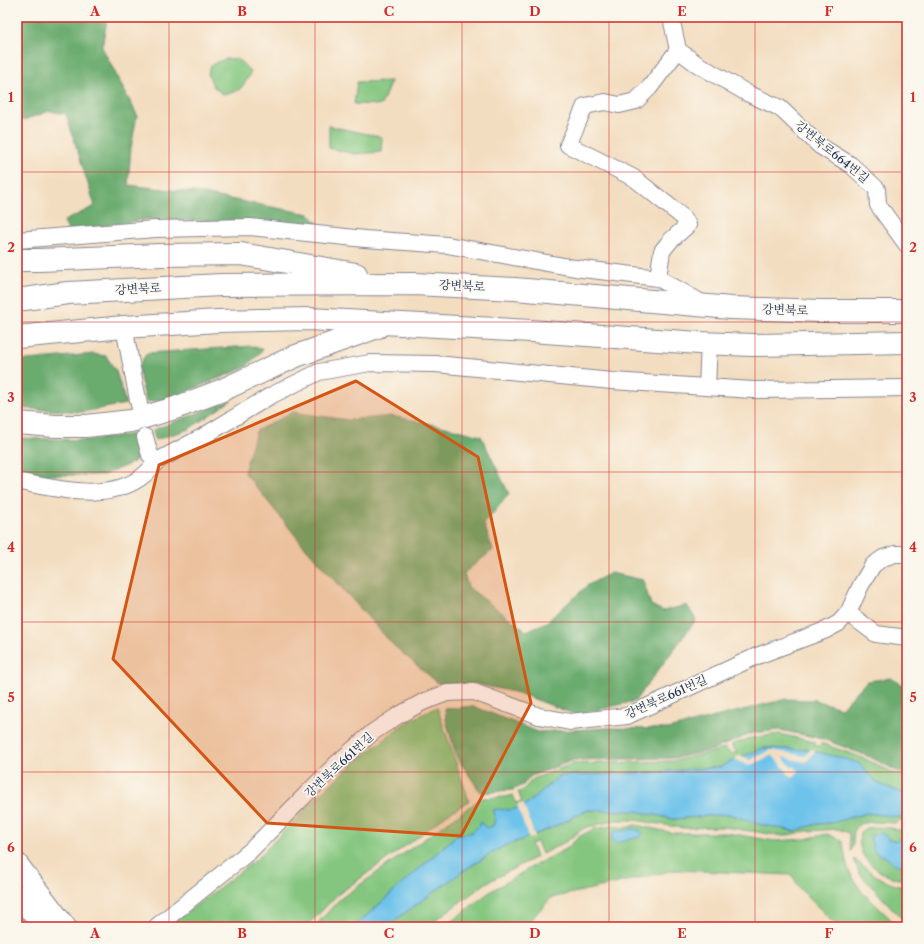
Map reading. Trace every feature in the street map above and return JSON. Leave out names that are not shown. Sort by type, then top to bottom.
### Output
[{"type":"highway","points":[[17,260],[242,254],[414,284]]},
{"type":"highway","name":"강변북로","points":[[17,300],[68,293],[221,285],[414,284],[516,289],[732,308],[822,311],[907,311]]},
{"type":"highway","points":[[17,337],[124,327],[218,321],[309,319],[753,345],[907,342]]},
{"type":"highway","points":[[17,423],[55,426],[86,426],[131,421],[175,408],[220,391],[296,356],[386,323]]},
{"type":"street","points":[[658,278],[662,251],[671,240],[688,225],[684,218],[634,178],[568,145],[585,106],[605,102],[619,105],[636,101],[650,87],[678,50],[671,17]]},
{"type":"street","name":"강변북로664번길","points":[[678,50],[697,64],[747,93],[780,108],[820,146],[851,165],[877,189],[878,204],[907,245]]},
{"type":"street","points":[[17,240],[155,229],[250,227],[365,239],[447,245],[575,268],[658,278],[707,306]]},
{"type":"street","points":[[124,327],[139,405]]},
{"type":"street","points":[[707,387],[709,343]]},
{"type":"street","points":[[17,481],[50,488],[98,492],[125,486],[144,475],[157,461],[202,437],[270,396],[319,372],[370,363],[436,364],[612,381],[753,390],[907,388]]},
{"type":"street","points":[[145,437],[150,455],[157,461]]},
{"type":"street","name":"강변북로661번길","points":[[156,927],[250,851],[336,764],[373,732],[398,715],[423,702],[447,693],[474,692],[539,716],[570,722],[627,716],[757,656],[826,630],[838,623],[848,613],[861,585],[873,565],[884,558],[895,554],[907,554]]},
{"type":"street","points":[[848,613],[876,634],[907,638]]},
{"type":"street","points":[[17,863],[66,927]]},
{"type":"street","points":[[17,894],[43,927]]},
{"type":"highlighted area","points":[[356,381],[478,457],[531,703],[461,836],[267,823],[113,659],[159,465]]},
{"type":"green space","points":[[17,17],[157,17],[156,21],[107,20],[102,47],[137,115],[131,148],[128,185],[198,193],[309,214],[320,225],[150,219],[68,231],[64,221],[95,206],[66,114],[50,111],[17,121]]},
{"type":"green space","points":[[225,59],[238,59],[251,72],[241,88],[237,91],[222,94],[213,86],[208,74],[211,65]]},
{"type":"green space","points":[[391,81],[381,105],[354,104],[357,82]]},
{"type":"green space","points":[[329,126],[382,137],[381,152],[354,154],[329,148]]},
{"type":"green space","points":[[252,346],[263,350],[246,367],[169,399],[146,402],[138,367],[147,353]]},
{"type":"green space","points":[[93,354],[106,356],[116,371],[126,404],[82,412],[17,408],[17,361]]},
{"type":"green space","points":[[232,400],[189,429],[155,440],[153,430]]},
{"type":"green space","points":[[293,412],[348,420],[392,416],[481,436],[509,494],[484,524],[493,550],[464,573],[468,587],[526,631],[547,622],[588,585],[611,573],[643,580],[651,605],[663,611],[687,605],[696,620],[635,701],[577,715],[518,693],[476,684],[439,684],[393,645],[303,545],[244,472],[256,431]]},
{"type":"green space","points":[[136,434],[140,454],[134,462],[104,475],[48,475],[17,468],[17,438],[87,440]]},
{"type":"green space","points":[[891,678],[906,687],[907,691],[907,776],[870,757],[823,739],[780,730],[753,733],[712,750],[675,758],[574,760],[531,776],[523,785],[513,790],[481,793],[456,756],[446,720],[445,709],[473,706],[538,732],[607,728],[668,729],[786,699],[815,700],[841,708],[867,681]]},
{"type":"green space","points":[[437,707],[469,801],[446,815],[337,895],[306,927],[170,927],[177,920],[257,859],[317,797],[351,766],[402,725]]},
{"type":"green space","points":[[779,734],[816,742],[814,745],[818,746],[821,743],[863,758],[907,779],[907,795],[877,783],[858,763],[808,750],[764,748],[733,760],[721,767],[658,772],[559,776],[528,803],[513,810],[494,810],[495,819],[493,826],[469,833],[458,834],[354,927],[314,927],[340,899],[482,798],[506,797],[513,795],[516,803],[522,802],[518,792],[522,791],[533,779],[572,764],[674,761],[725,748],[731,754],[737,752],[731,745],[751,738]]},
{"type":"green space","points":[[588,810],[636,811],[674,819],[729,814],[758,824],[794,831],[816,824],[831,823],[867,813],[907,818],[907,825],[904,824],[905,821],[900,820],[896,823],[871,822],[859,824],[854,831],[851,851],[849,833],[838,829],[807,831],[783,836],[724,827],[683,828],[635,820],[616,820],[584,828],[567,841],[542,854],[537,842],[531,844],[536,857],[486,883],[426,927],[383,927],[466,869],[502,847],[549,829]]},
{"type":"green space","points":[[635,825],[673,833],[728,833],[774,841],[805,839],[827,834],[842,841],[848,869],[861,891],[899,927],[840,927],[800,889],[792,875],[675,870],[551,898],[524,927],[444,927],[491,891],[566,849],[580,836],[594,829],[613,826],[624,828]]},
{"type":"green space","points":[[866,828],[891,828],[907,832],[907,840],[901,838],[896,841],[889,839],[882,833],[885,856],[905,866],[907,864],[907,880],[894,878],[880,872],[864,857],[859,842],[860,832]]},
{"type":"green space","points":[[854,859],[885,881],[907,887],[907,924],[859,873]]},
{"type":"water","points":[[764,748],[808,750],[859,763],[877,783],[907,795],[907,818],[867,813],[831,823],[816,824],[794,831],[758,824],[729,814],[674,819],[636,811],[588,810],[549,829],[502,847],[466,869],[383,927],[354,927],[458,834],[472,832],[481,822],[486,828],[493,826],[495,819],[494,809],[512,810],[528,803],[559,776],[658,772],[721,767],[733,760]]},
{"type":"water","points":[[634,829],[641,831],[642,834],[640,837],[616,843],[612,840],[612,834],[614,832]]},
{"type":"water","points":[[882,833],[889,839],[896,841],[901,838],[907,840],[907,864],[905,867],[892,863],[885,856],[878,855],[873,848],[870,836]]},
{"type":"pier","points":[[811,749],[816,750],[806,762],[782,757],[792,768],[794,766],[799,771],[792,778],[772,755],[749,766],[735,759],[740,755],[750,760],[771,750],[805,756]]},
{"type":"pier","points":[[523,803],[535,837],[529,839],[517,805]]}]
